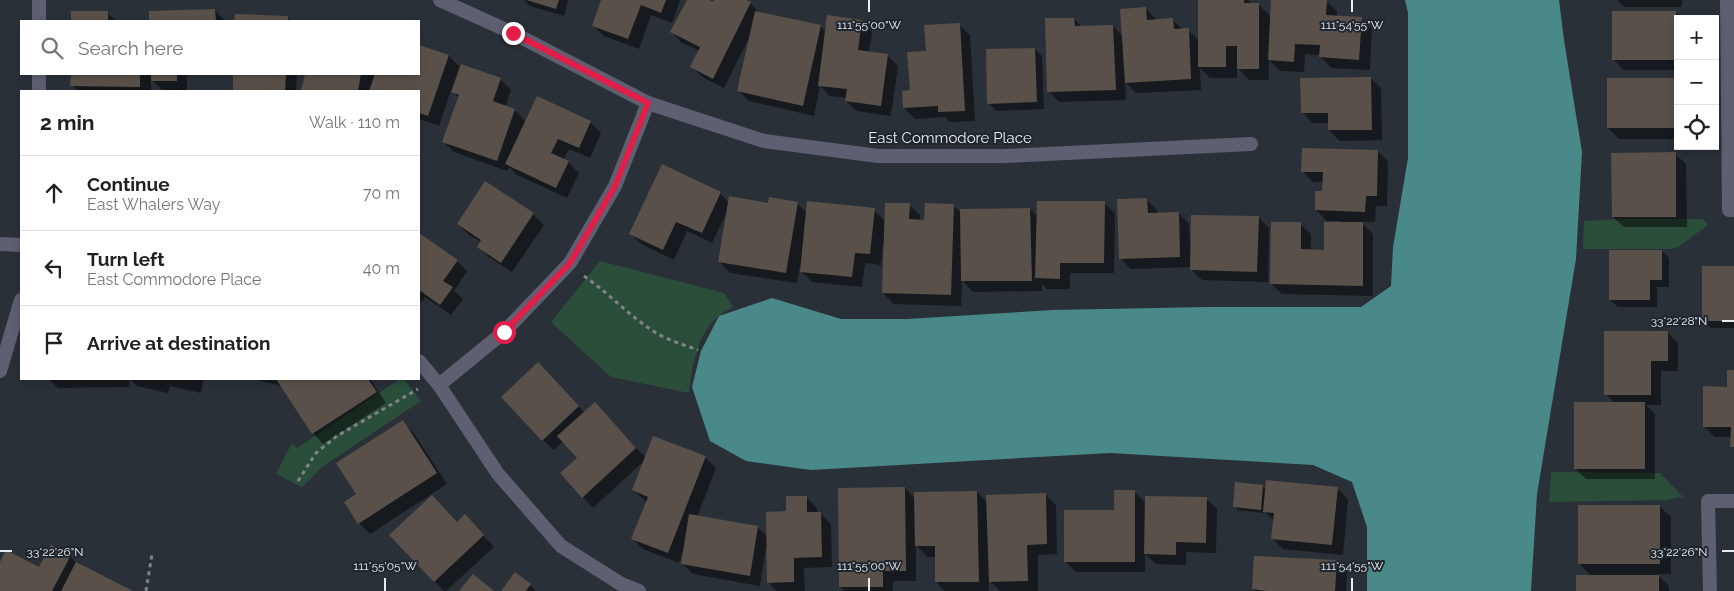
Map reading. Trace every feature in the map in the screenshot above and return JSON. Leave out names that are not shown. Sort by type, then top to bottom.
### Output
[{"type":"street","points":[[39,0],[39,20]]},
{"type":"street","name":"East Commodore Place","points":[[440,0],[513,33],[648,103],[764,141],[878,156],[1006,156],[1251,144]]},
{"type":"street","points":[[1727,0],[1731,210]]},
{"type":"street","points":[[39,75],[39,90]]},
{"type":"street","points":[[436,382],[504,332],[570,263],[615,186],[648,103]]},
{"type":"street","points":[[0,244],[20,245]]},
{"type":"street","points":[[0,371],[20,305]]},
{"type":"street","points":[[420,362],[436,382],[498,474],[561,546],[621,584],[639,591]]},
{"type":"street","points":[[1710,591],[1708,501],[1734,501]]},
{"type":"path","points":[[584,276],[602,288],[643,324],[659,335],[698,350]]},
{"type":"path","points":[[298,481],[316,453],[337,436],[436,382]]},
{"type":"path","points":[[146,591],[152,554]]},
{"type":"shaded area","points":[[1405,0],[1559,0],[1582,152],[1576,259],[1537,494],[1531,591],[1367,591],[1367,527],[1352,482],[1313,465],[1110,453],[811,470],[746,461],[710,441],[692,387],[701,351],[719,316],[772,298],[841,319],[907,319],[1053,310],[1361,307],[1391,286],[1393,247],[1408,158],[1408,13]]},
{"type":"shaded area","points":[[1703,219],[1708,225],[1678,247],[1672,249],[1583,249],[1584,221]]},
{"type":"shaded area","points":[[600,261],[724,293],[733,307],[712,323],[705,332],[694,362],[689,393],[611,377],[551,322]]},
{"type":"shaded area","points":[[399,380],[405,380],[421,401],[322,467],[302,487],[276,474],[292,443],[297,448]]},
{"type":"shaded area","points":[[1551,472],[1660,473],[1685,499],[1679,497],[1668,500],[1549,502]]},
{"type":"building","points":[[526,0],[559,0],[556,9]]},
{"type":"building","points":[[601,0],[666,0],[661,13],[641,5],[628,39],[592,26]]},
{"type":"building","points":[[687,0],[709,0],[713,2],[714,0],[746,0],[751,2],[713,79],[690,67],[700,47],[670,32]]},
{"type":"building","points":[[1198,0],[1244,0],[1244,3],[1259,3],[1259,69],[1237,69],[1237,46],[1226,46],[1226,67],[1198,67]]},
{"type":"building","points":[[1271,0],[1327,0],[1326,15],[1362,17],[1359,60],[1319,57],[1320,45],[1295,44],[1294,62],[1268,60]]},
{"type":"building","points":[[1146,7],[1147,20],[1173,18],[1174,29],[1189,28],[1191,79],[1125,83],[1120,9]]},
{"type":"building","points":[[215,9],[216,20],[149,20],[149,11]]},
{"type":"building","points":[[71,11],[108,11],[108,20],[71,20]]},
{"type":"building","points":[[755,11],[821,25],[803,106],[737,91]]},
{"type":"building","points":[[1612,11],[1676,11],[1676,15],[1674,15],[1674,60],[1612,60]]},
{"type":"building","points":[[235,14],[288,16],[288,20],[234,20]]},
{"type":"building","points":[[827,15],[862,20],[858,50],[888,54],[881,106],[845,101],[847,89],[818,86]]},
{"type":"building","points":[[1045,18],[1074,18],[1075,26],[1113,25],[1116,90],[1047,92]]},
{"type":"building","points":[[960,23],[965,111],[938,112],[938,106],[903,108],[902,91],[910,90],[907,52],[926,51],[924,25]]},
{"type":"building","points":[[420,45],[449,55],[428,116],[420,113],[420,90],[369,90],[375,75],[420,75]]},
{"type":"building","points":[[1035,48],[1037,102],[987,104],[986,49]]},
{"type":"building","points":[[461,64],[501,78],[493,101],[515,109],[497,161],[442,142],[459,95],[451,92]]},
{"type":"building","points":[[71,75],[140,75],[140,87],[70,86]]},
{"type":"building","points":[[151,75],[177,75],[177,81],[151,81]]},
{"type":"building","points":[[233,75],[286,75],[285,90],[233,90]]},
{"type":"building","points":[[305,75],[361,75],[358,90],[301,90]]},
{"type":"building","points":[[1371,77],[1372,130],[1328,130],[1328,113],[1301,113],[1300,78]]},
{"type":"building","points":[[1607,78],[1674,78],[1674,128],[1607,128]]},
{"type":"building","points":[[537,96],[591,121],[579,148],[558,139],[551,153],[569,161],[556,188],[505,164]]},
{"type":"building","points":[[1302,148],[1378,150],[1377,196],[1366,196],[1365,212],[1315,210],[1315,191],[1322,191],[1323,172],[1301,172]]},
{"type":"building","points":[[1676,152],[1676,217],[1612,217],[1611,153]]},
{"type":"building","points":[[662,164],[721,192],[702,233],[676,222],[663,250],[629,234]]},
{"type":"building","points":[[485,181],[534,213],[501,263],[477,247],[481,240],[457,224]]},
{"type":"building","points":[[729,196],[768,203],[769,197],[798,202],[786,273],[718,262]]},
{"type":"building","points":[[1147,198],[1148,213],[1179,212],[1180,257],[1119,259],[1117,199]]},
{"type":"building","points":[[807,201],[875,208],[870,254],[855,253],[852,277],[800,272]]},
{"type":"building","points":[[1037,201],[1105,201],[1104,263],[1060,263],[1060,279],[1035,278]]},
{"type":"building","points":[[885,203],[910,203],[909,219],[924,220],[925,203],[954,204],[951,295],[882,293]]},
{"type":"building","points":[[1030,208],[1032,281],[961,281],[960,209]]},
{"type":"building","points":[[1191,215],[1259,216],[1257,272],[1190,270]]},
{"type":"building","points":[[1271,222],[1301,222],[1301,249],[1324,250],[1324,222],[1363,222],[1363,286],[1270,284]]},
{"type":"building","points":[[420,234],[458,260],[443,281],[453,287],[440,305],[420,291]]},
{"type":"building","points":[[1609,250],[1662,250],[1662,280],[1650,280],[1650,300],[1609,300]]},
{"type":"building","points":[[1702,266],[1734,266],[1734,321],[1702,321]]},
{"type":"building","points":[[1604,331],[1668,331],[1668,361],[1651,361],[1651,395],[1604,395]]},
{"type":"building","points":[[538,362],[579,406],[542,441],[501,397]]},
{"type":"building","points":[[1727,370],[1734,370],[1734,447],[1730,447],[1731,427],[1703,427],[1703,386],[1727,387]]},
{"type":"building","points":[[277,380],[369,380],[377,392],[312,434]]},
{"type":"building","points":[[595,402],[636,448],[582,498],[560,473],[577,458],[557,436]]},
{"type":"building","points":[[1574,402],[1645,402],[1645,469],[1574,469]]},
{"type":"building","points":[[403,420],[437,473],[358,524],[344,502],[356,494],[336,463]]},
{"type":"building","points":[[653,436],[706,456],[668,553],[631,539],[648,497],[632,490]]},
{"type":"building","points":[[1266,480],[1338,487],[1332,545],[1271,539],[1274,513],[1263,512]]},
{"type":"building","points":[[1235,482],[1263,485],[1261,510],[1233,507]]},
{"type":"building","points":[[905,487],[906,571],[883,571],[883,587],[839,587],[838,488]]},
{"type":"building","points":[[1114,490],[1135,490],[1135,562],[1064,562],[1064,510],[1114,510]]},
{"type":"building","points":[[977,491],[979,582],[935,582],[935,546],[915,546],[914,492]]},
{"type":"building","points":[[1046,493],[1047,544],[1027,545],[1028,581],[989,582],[986,495]]},
{"type":"building","points":[[432,495],[457,522],[465,514],[484,535],[434,582],[389,535]]},
{"type":"building","points":[[786,496],[807,496],[807,512],[821,512],[822,557],[794,558],[794,582],[767,583],[766,512],[786,511]]},
{"type":"building","points":[[1145,496],[1207,497],[1206,543],[1176,542],[1176,555],[1144,554]]},
{"type":"building","points":[[1578,505],[1660,505],[1660,564],[1578,564]]},
{"type":"building","points":[[689,514],[758,526],[750,576],[681,564]]},
{"type":"building","points":[[51,545],[71,555],[52,591],[0,591],[0,562],[6,550],[39,567]]},
{"type":"building","points":[[1254,556],[1337,560],[1335,591],[1266,591],[1252,589]]},
{"type":"building","points":[[76,562],[133,591],[61,591]]},
{"type":"building","points":[[515,572],[531,584],[526,591],[501,591]]},
{"type":"building","points":[[473,574],[494,591],[459,591]]},
{"type":"building","points":[[1576,575],[1659,575],[1659,591],[1576,591]]},
{"type":"route","points":[[504,332],[570,263],[615,186],[648,103],[513,33]]}]
